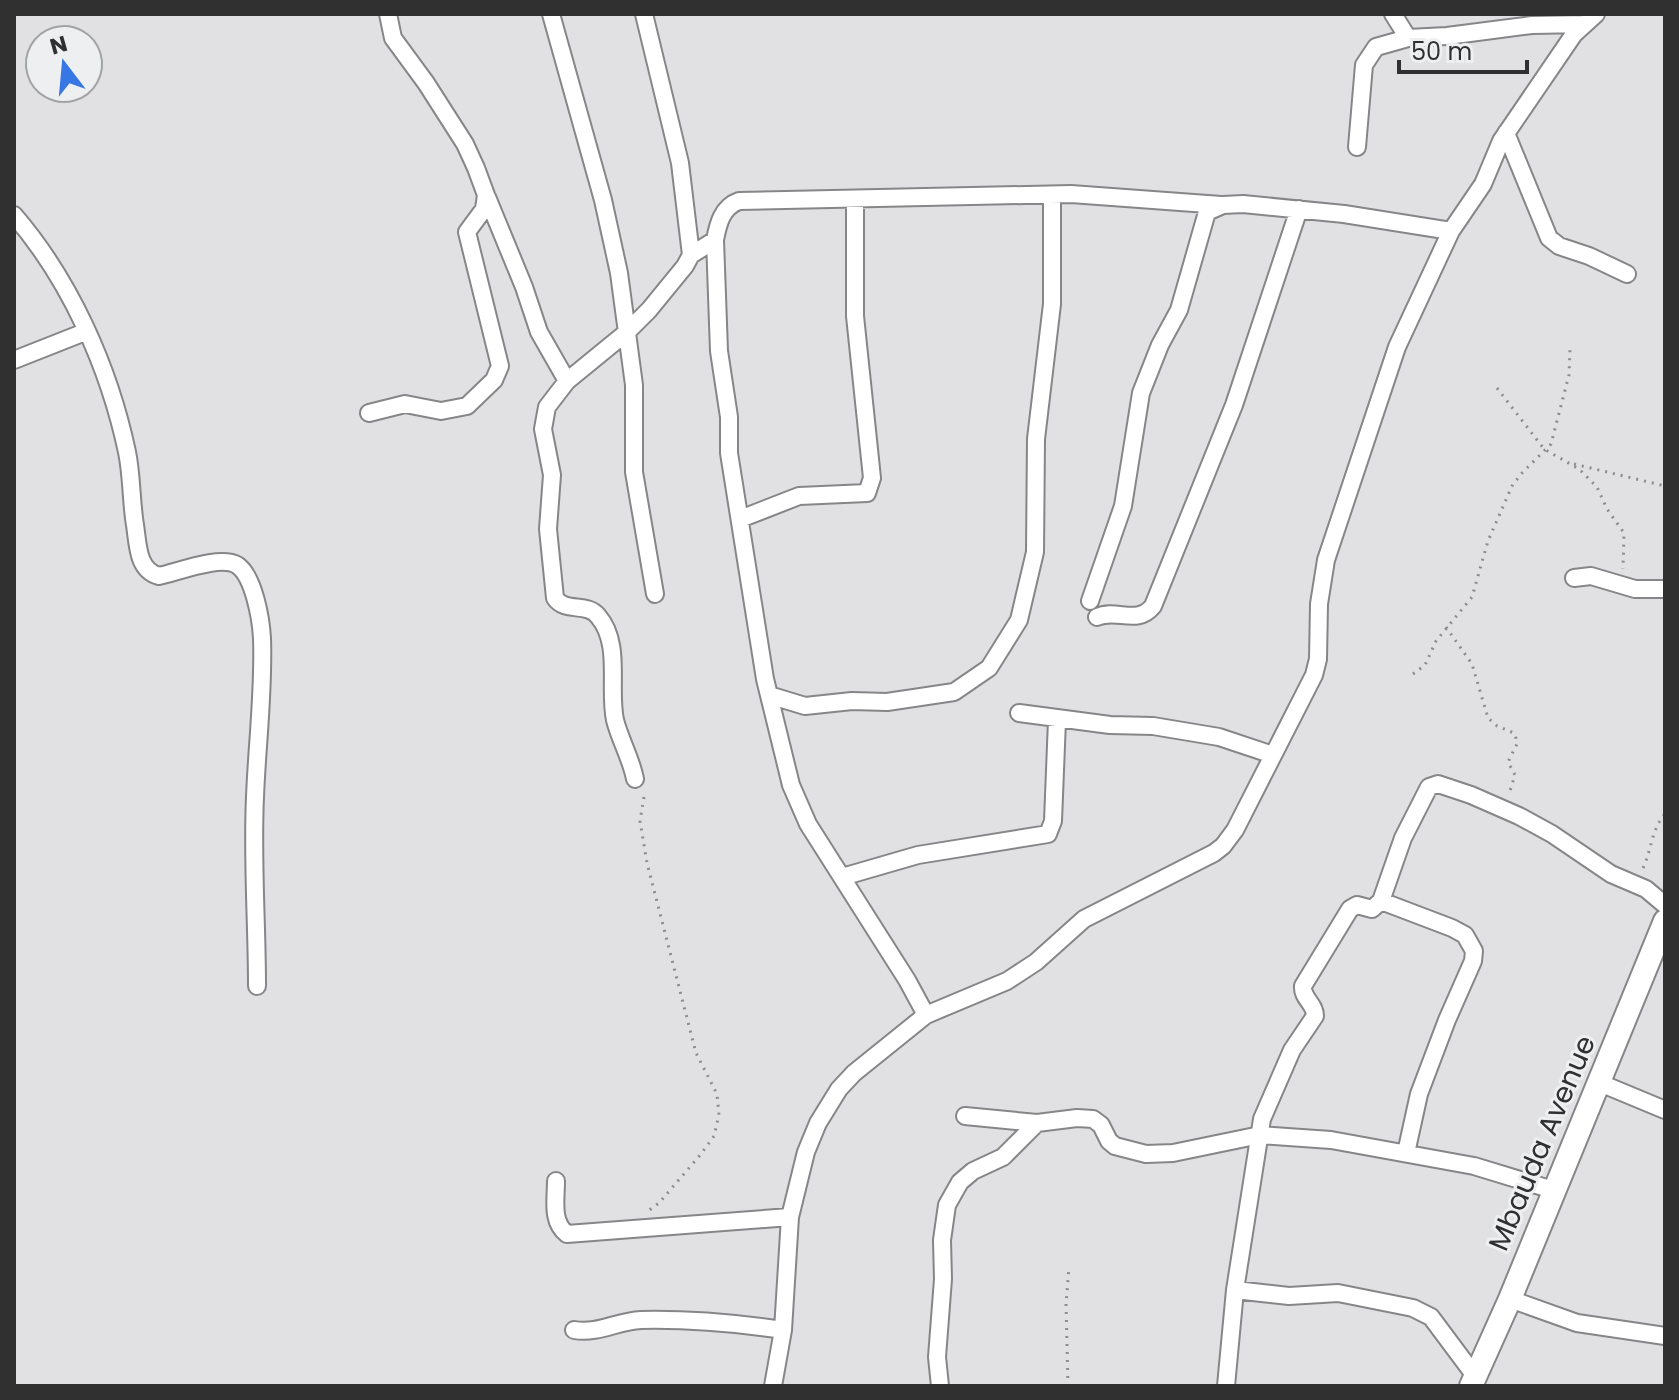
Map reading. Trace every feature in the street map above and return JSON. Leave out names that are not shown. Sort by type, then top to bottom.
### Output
[{"type":"street","points":[[388,14],[393,38],[465,144],[524,287],[539,332],[567,381]]},
{"type":"street","points":[[551,14],[610,225],[634,385],[634,472],[655,594]]},
{"type":"street","points":[[644,14],[680,163],[691,255]]},
{"type":"street","points":[[1393,14],[1408,38]]},
{"type":"street","points":[[1357,147],[1360,87],[1368,56],[1385,42],[1591,19]]},
{"type":"street","points":[[773,1386],[783,1330],[790,1217],[806,1152],[830,1102],[854,1073],[926,1015],[1007,981],[1036,962],[1074,925],[1214,853],[1235,830],[1314,675],[1326,560],[1387,372],[1451,231],[1483,184],[1506,133],[1574,34],[1591,19]]},
{"type":"street","points":[[1506,133],[1549,238],[1559,246],[1627,274]]},
{"type":"street","points":[[369,413],[405,404],[441,411],[467,406],[497,374],[500,366],[467,232],[484,209],[486,195]]},
{"type":"street","points":[[926,1015],[808,824],[796,796],[769,695],[729,453],[729,417],[720,362],[715,240],[723,214],[732,203],[739,201],[1052,195],[1299,209],[1451,231]]},
{"type":"street","points":[[769,695],[805,706],[852,701],[887,702],[954,692],[989,668],[1008,640],[1019,620],[1035,552],[1036,439],[1052,304],[1052,195]]},
{"type":"street","points":[[740,519],[799,496],[867,493],[871,487],[855,316],[855,200]]},
{"type":"street","points":[[1223,205],[1207,212],[1179,310],[1160,345],[1141,393],[1126,491],[1094,609],[1134,617],[1146,613],[1153,606],[1234,405],[1299,209]]},
{"type":"street","points":[[14,215],[44,251],[68,293],[104,378],[127,454],[134,518],[144,566],[150,574],[159,576],[228,562],[238,565],[253,593],[262,637],[255,800],[257,986]]},
{"type":"street","points":[[635,779],[615,722],[612,654],[605,627],[596,612],[558,603],[552,584],[548,529],[552,475],[544,418],[553,398],[567,381],[627,332],[671,284],[691,255],[715,240]]},
{"type":"street","points":[[14,360],[85,332]]},
{"type":"street","points":[[1574,578],[1591,576],[1641,590],[1665,589]]},
{"type":"street","points":[[1019,713],[1057,720],[1153,726],[1219,737],[1273,755]]},
{"type":"street","points":[[842,877],[918,855],[1048,834],[1053,821],[1057,720]]},
{"type":"street","points":[[1226,1386],[1235,1290],[1262,1119],[1292,1050],[1315,1016],[1314,1008],[1305,998],[1303,986],[1350,909],[1357,905],[1372,909],[1381,901],[1403,838],[1429,787],[1438,784],[1502,808],[1552,834],[1601,868],[1646,889],[1665,905]]},
{"type":"street","points":[[1381,901],[1452,928],[1465,935],[1474,951],[1473,961],[1419,1094],[1406,1153]]},
{"type":"street","name":"Mbauda Avenue","points":[[1473,1381],[1510,1299],[1665,921]]},
{"type":"street","points":[[1600,1083],[1665,1110]]},
{"type":"street","points":[[965,1116],[1037,1123],[1093,1119],[1101,1125],[1115,1146],[1146,1154],[1173,1153],[1260,1135],[1331,1140],[1474,1166],[1553,1190]]},
{"type":"street","points":[[940,1386],[937,1357],[943,1279],[942,1240],[947,1205],[960,1182],[973,1171],[1003,1157],[1037,1123]]},
{"type":"street","points":[[556,1181],[556,1219],[563,1231],[573,1235],[790,1217]]},
{"type":"street","points":[[1235,1290],[1289,1296],[1338,1293],[1413,1308],[1431,1317],[1473,1381]]},
{"type":"street","points":[[1510,1299],[1577,1323],[1647,1336],[1665,1336]]},
{"type":"street","points":[[574,1330],[609,1329],[627,1321],[699,1320],[783,1330]]},
{"type":"path","points":[[1413,674],[1425,665],[1436,641],[1472,597],[1488,541],[1512,486],[1546,451],[1559,419],[1569,375],[1570,349]]},
{"type":"path","points":[[1497,388],[1546,451],[1571,463],[1665,486]]},
{"type":"path","points":[[1571,463],[1597,487],[1607,509],[1624,533],[1621,585]]},
{"type":"path","points":[[1446,627],[1472,664],[1488,718],[1497,726],[1514,733],[1516,738],[1517,744],[1508,762],[1515,781],[1502,808]]},
{"type":"path","points":[[638,1228],[646,1213],[659,1203],[714,1136],[719,1115],[714,1085],[696,1053],[647,863],[640,821],[644,797]]},
{"type":"path","points":[[1638,887],[1652,848],[1654,830],[1665,814]]},
{"type":"path","points":[[1068,1386],[1066,1304],[1069,1267]]}]
